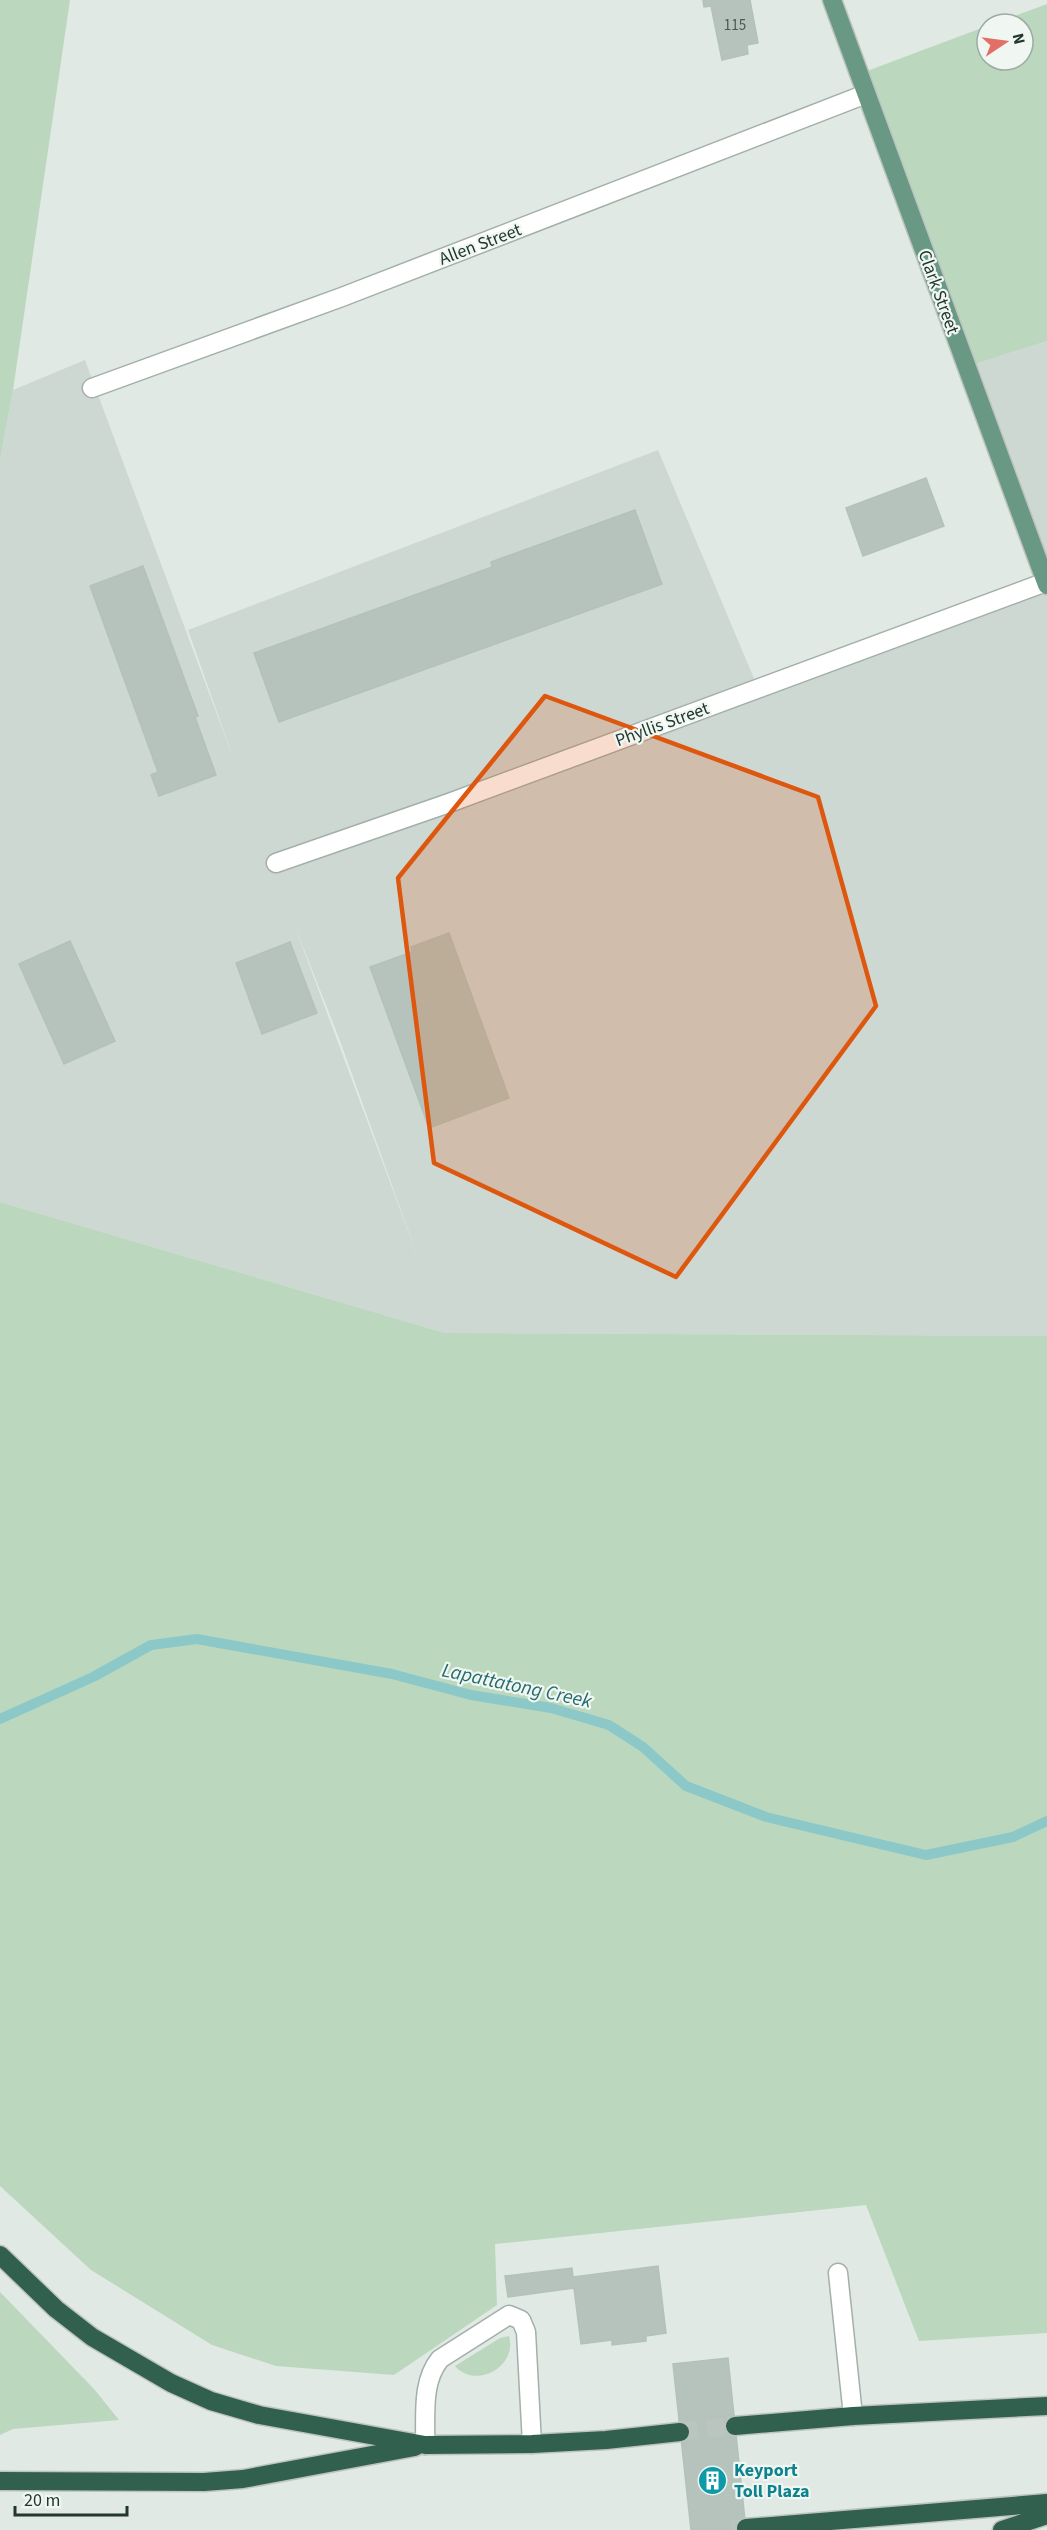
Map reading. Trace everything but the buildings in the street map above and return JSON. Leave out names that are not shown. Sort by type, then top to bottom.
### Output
[{"type":"highway","points":[[0,2255],[56,2309],[92,2337],[171,2383],[211,2401],[281,2420],[425,2445]]},
{"type":"highway","points":[[735,2426],[853,2416],[1047,2406]]},
{"type":"highway","points":[[0,2481],[192,2482],[243,2479],[425,2445],[532,2444],[606,2440],[680,2432]]},
{"type":"highway","points":[[746,2528],[1047,2503]]},
{"type":"highway","points":[[1002,2530],[1047,2515]]},
{"type":"main road","name":"Clark Street","points":[[832,0],[1046,583]]},
{"type":"street","name":"Allen Street","points":[[92,388],[353,293],[866,94]]},
{"type":"street","name":"Phyllis Street","points":[[276,863],[460,799],[1046,583]]},
{"type":"street","points":[[838,2272],[853,2416]]},
{"type":"street","points":[[425,2445],[427,2382],[432,2369],[441,2359],[509,2315],[520,2320],[526,2332],[532,2444]]},
{"type":"highlighted area","points":[[545,696],[818,797],[876,1006],[676,1277],[434,1163],[398,878]]},
{"type":"shaded area","points":[[1047,341],[1047,1336],[445,1333],[0,1202],[0,460],[13,390],[85,360],[234,760],[188,630],[658,450],[755,681],[1043,584],[966,367]],"holes":[[[294,924],[339,1038],[420,1263]]]},
{"type":"green space","points":[[0,0],[70,0],[13,390],[0,460]]},
{"type":"green space","points":[[1047,4],[1047,341],[966,367],[867,71],[975,30],[975,72],[1035,72],[1035,12],[1025,12]]},
{"type":"green space","points":[[0,1202],[445,1333],[1047,1336],[1047,2333],[919,2341],[866,2205],[495,2244],[497,2305],[394,2375],[276,2366],[212,2345],[91,2270],[0,2186]]},
{"type":"green space","points":[[0,2292],[94,2389],[119,2420],[13,2429],[0,2435]]},
{"type":"green space","points":[[509,2336],[510,2347],[507,2357],[493,2371],[474,2376],[464,2373],[455,2366],[500,2338]]},
{"type":"waterway","name":"Lapattatong Creek","points":[[0,1719],[93,1677],[151,1645],[197,1639],[392,1674],[471,1695],[551,1708],[609,1725],[643,1747],[686,1786],[766,1817],[926,1855],[1013,1837],[1047,1821]]},
{"type":"tunnel","points":[[680,2432],[735,2426]]},
{"type":"tunnel","points":[[731,2530],[746,2528]]},
{"type":"place","name":"Keyport Toll Plaza","points":[[713,2480]]}]
